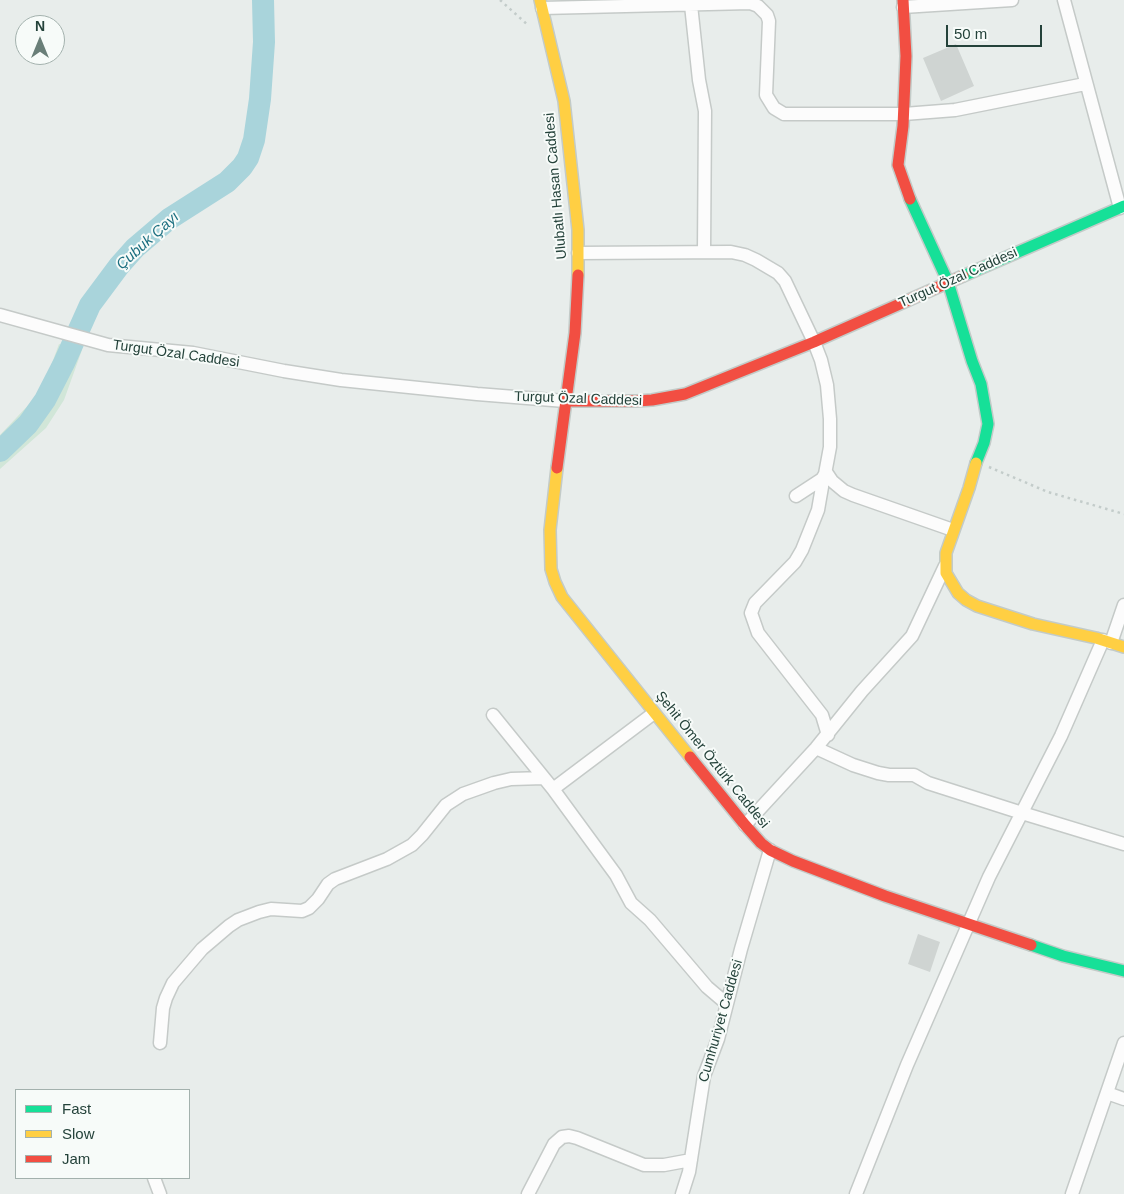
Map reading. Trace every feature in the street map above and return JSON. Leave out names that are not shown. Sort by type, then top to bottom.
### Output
[{"type":"street","points":[[745,825],[828,735],[862,691],[912,636],[945,566],[946,553],[969,488],[974,467],[984,443],[988,424],[981,384],[948,282],[900,175],[898,156],[904,114],[906,56],[903,4],[1012,0]]},
{"type":"street","points":[[1064,0],[1085,84],[1122,207]]},
{"type":"street","points":[[541,4],[691,5],[750,3],[758,6],[764,11],[769,21],[766,95],[769,103],[784,114],[904,114],[969,108],[1085,84]]},
{"type":"street","name":"Ulubatlı Hasan Caddesi","points":[[541,4],[564,101],[576,205],[578,286],[575,333],[565,401]]},
{"type":"street","points":[[691,5],[699,80],[706,111],[704,251]]},
{"type":"street","name":"Turgut Özal Caddesi","points":[[0,315],[86,340],[127,348],[193,353],[341,380],[565,401],[628,402],[669,398],[719,382],[1122,207]]},
{"type":"street","points":[[578,253],[731,252],[745,255],[778,273],[785,282],[814,342],[824,373],[829,406],[831,440],[818,510],[802,550],[795,562],[755,603],[750,613],[758,633],[822,715],[828,735]]},
{"type":"street","name":"Şehit Ömer Öztürk Caddesi","points":[[565,401],[549,553],[553,576],[562,597],[760,843],[793,861],[848,882],[1063,956],[1124,971]]},
{"type":"street","points":[[824,475],[844,491],[853,495],[953,530]]},
{"type":"street","points":[[796,496],[824,475]]},
{"type":"street","points":[[945,566],[950,581],[958,593],[977,606],[1033,624],[1124,647]]},
{"type":"street","points":[[856,1194],[907,1064],[989,877],[1061,736],[1124,606]]},
{"type":"street","points":[[553,789],[654,713]]},
{"type":"street","points":[[493,715],[553,789],[616,875],[632,903],[650,920],[707,987],[727,1004]]},
{"type":"street","points":[[816,748],[854,765],[878,773],[914,775],[928,783],[1022,814],[1124,844]]},
{"type":"street","points":[[160,1043],[163,1008],[173,983],[202,949],[229,926],[248,916],[271,909],[302,911],[309,908],[335,878],[386,859],[412,845],[446,805],[463,794],[511,779],[544,778]]},
{"type":"street","name":"Cumhuriyet Caddesi","points":[[682,1194],[691,1160],[704,1076],[715,1050],[741,949],[770,850]]},
{"type":"street","points":[[1072,1194],[1124,1043]]},
{"type":"street","points":[[1107,1093],[1124,1099]]},
{"type":"street","points":[[528,1194],[554,1144],[562,1137],[577,1138],[644,1165],[691,1160]]},
{"type":"street","points":[[154,1179],[160,1194]]},
{"type":"path","points":[[500,0],[529,26]]},
{"type":"path","points":[[989,468],[1048,492],[1124,514]]},
{"type":"green space","points":[[59,344],[82,350],[64,400],[46,428],[0,469],[0,435],[34,399],[45,382]]},
{"type":"building","points":[[956,44],[974,86],[941,101],[923,58]]},
{"type":"building","points":[[918,934],[940,942],[930,972],[908,964]]},
{"type":"waterway","name":"Çubuk Çayı","points":[[0,451],[28,424],[45,400],[90,305],[119,266],[135,248],[169,219],[227,182],[248,158],[254,140],[260,99],[264,42],[263,0]]},
{"type":"traffic: fast","points":[[910,199],[948,282],[981,384],[988,424],[984,443],[976,463]]},
{"type":"traffic: fast","points":[[963,276],[1124,206]]},
{"type":"traffic: fast","points":[[1031,945],[1063,956],[1124,971]]},
{"type":"traffic: slow","points":[[540,0],[564,101],[578,230],[578,275]]},
{"type":"traffic: slow","points":[[976,463],[946,553],[946,573],[958,593],[977,606],[1033,624],[1096,638],[1124,647]]},
{"type":"traffic: slow","points":[[557,468],[550,530],[551,569],[555,582],[562,597],[690,757]]},
{"type":"traffic: jam","points":[[903,0],[906,56],[903,126],[898,165],[910,199]]},
{"type":"traffic: jam","points":[[557,468],[575,333],[578,275]]},
{"type":"traffic: jam","points":[[565,401],[636,401],[685,394],[814,342],[963,276]]},
{"type":"traffic: jam","points":[[690,757],[745,825],[770,850],[793,861],[885,896],[1031,945]]}]
